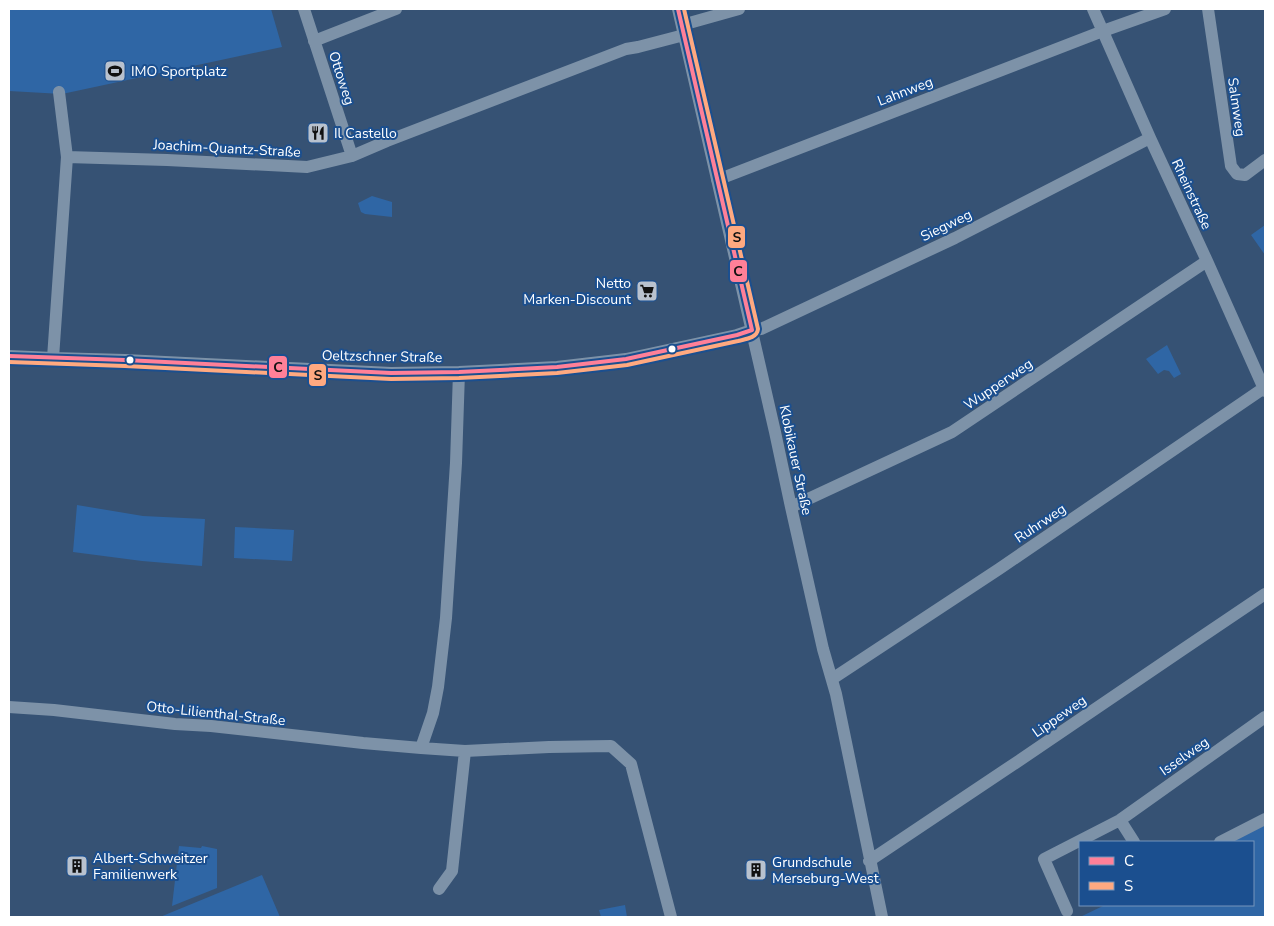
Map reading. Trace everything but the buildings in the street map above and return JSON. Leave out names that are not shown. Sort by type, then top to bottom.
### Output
[{"type":"street","name":"Ottoweg","points":[[304,9],[352,156]]},
{"type":"street","points":[[314,41],[396,9]]},
{"type":"street","name":"Klobikauer Straße","points":[[678,9],[752,330],[790,507],[823,649],[836,694],[882,917]]},
{"type":"street","name":"Joachim-Quantz-Straße","points":[[67,157],[177,160],[306,167],[352,156],[626,49],[638,47],[739,9]]},
{"type":"street","name":"Rheinstraße","points":[[1093,9],[1265,390]]},
{"type":"street","name":"Lahnweg","points":[[717,180],[1164,9]]},
{"type":"street","name":"Salmweg","points":[[1208,9],[1231,166],[1237,174],[1245,175],[1265,160]]},
{"type":"street","points":[[53,358],[67,157],[59,92]]},
{"type":"street","name":"Siegweg","points":[[752,330],[761,330],[955,238],[1150,138]]},
{"type":"street","name":"Wupperweg","points":[[790,507],[952,432],[1207,261]]},
{"type":"street","name":"Oeltzschner Straße","points":[[9,356],[392,373],[459,372],[558,367],[626,359],[672,350],[752,330]]},
{"type":"street","points":[[421,748],[433,714],[446,618],[456,463],[459,372]]},
{"type":"street","name":"Ruhrweg","points":[[832,679],[1000,569],[1265,390]]},
{"type":"street","name":"Lippeweg","points":[[869,861],[1265,594]]},
{"type":"street","name":"Otto-Lilienthal-Straße","points":[[9,707],[211,726],[363,744],[465,751],[611,746],[632,764],[671,917]]},
{"type":"street","name":"Isselweg","points":[[1067,911],[1044,858],[1120,820],[1265,717]]},
{"type":"street","points":[[439,889],[452,871],[465,751]]},
{"type":"street","points":[[1222,841],[1265,819]]},
{"type":"street","points":[[1120,820],[1133,841]]},
{"type":"shaded area","name":"IMO Sportplatz","points":[[9,9],[271,9],[282,47],[62,94],[9,91]]},
{"type":"shaded area","points":[[372,196],[392,202],[392,217],[361,212],[358,203]]},
{"type":"shaded area","points":[[1265,225],[1265,255],[1251,235]]},
{"type":"shaded area","points":[[1167,345],[1181,374],[1174,378],[1169,371],[1164,370],[1158,374],[1146,359]]},
{"type":"shaded area","points":[[77,505],[143,516],[205,519],[202,566],[142,561],[73,552]]},
{"type":"shaded area","points":[[235,527],[294,530],[292,561],[234,558]]},
{"type":"shaded area","points":[[1265,825],[1265,917],[1080,917],[1103,906],[1254,906],[1254,841],[1233,841]]},
{"type":"shaded area","points":[[179,846],[201,848],[202,846],[217,849],[217,888],[172,906]]},
{"type":"shaded area","points":[[262,875],[280,917],[160,917]]},
{"type":"shaded area","points":[[625,905],[627,917],[601,917],[599,910]]},
{"type":"transit line","name":"C","points":[[9,356],[391,373],[459,372],[557,367],[626,359],[737,335],[752,330],[678,9]]},
{"type":"transit line","name":"S","points":[[9,362],[391,379],[459,378],[557,373],[627,365],[748,339],[756,334],[758,329],[684,9]]},
{"type":"place","name":"IMO Sportplatz","points":[[115,71]]},
{"type":"place","name":"Il Castello","points":[[318,133]]},
{"type":"place","name":"Netto Marken-Discount","points":[[647,291]]},
{"type":"place","name":"Albert-Schweitzer Familienwerk","points":[[77,866]]},
{"type":"place","name":"Grundschule Merseburg-West","points":[[756,870]]}]
